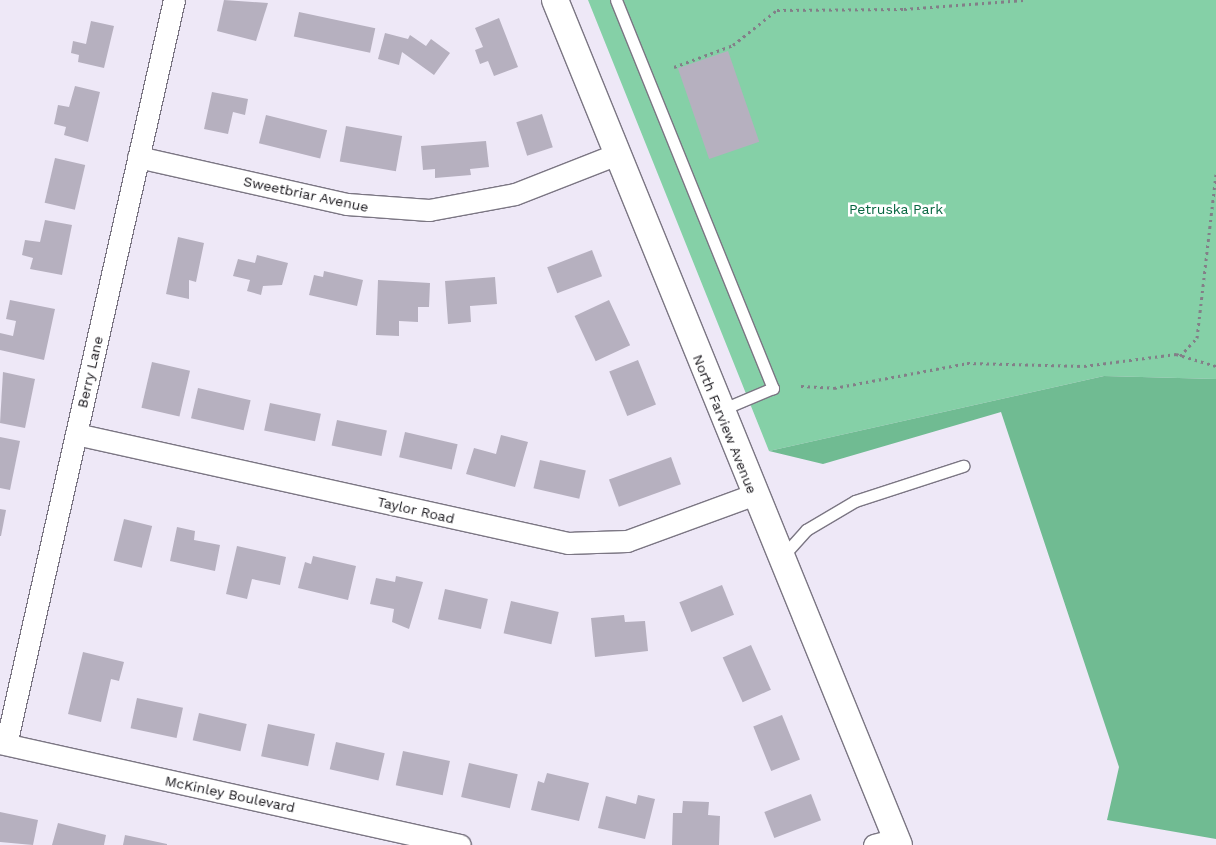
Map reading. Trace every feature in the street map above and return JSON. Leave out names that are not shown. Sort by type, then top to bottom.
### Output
[{"type":"street","name":"Berry Lane","points":[[3,744],[76,434],[174,0]]},
{"type":"street","name":"North Farview Avenue","points":[[555,0],[780,559],[890,843]]},
{"type":"street","name":"Sweetbriar Avenue","points":[[138,157],[347,204],[429,210],[515,194],[617,154]]},
{"type":"street","name":"Taylor Road","points":[[76,434],[568,543],[627,541],[753,495]]},
{"type":"street","name":"McKinley Boulevard","points":[[3,744],[460,845]]},
{"type":"lane","points":[[616,0],[773,388],[720,411]]},
{"type":"lane","points":[[780,559],[806,530],[856,501],[963,466]]},
{"type":"path","points":[[674,66],[733,46],[777,10],[904,9],[1024,0]]},
{"type":"path","points":[[1180,356],[1197,338],[1216,174]]},
{"type":"path","points":[[801,386],[834,388],[967,363],[1084,366],[1180,356],[1216,366]]},
{"type":"green space","name":"Petruska Park","points":[[588,0],[1216,0],[1216,379],[1104,376],[769,451]]},
{"type":"green space","points":[[1104,376],[1216,379],[1216,839],[1107,820],[1119,767],[1001,412],[823,464],[769,451]]},
{"type":"building","points":[[224,0],[268,3],[256,41],[217,31]]},
{"type":"building","points":[[299,12],[375,28],[370,53],[294,36]]},
{"type":"building","points":[[499,18],[518,67],[494,76],[488,61],[480,64],[475,50],[483,47],[475,28]]},
{"type":"building","points":[[91,21],[114,26],[104,68],[78,62],[79,55],[71,53],[73,41],[86,44]]},
{"type":"building","points":[[385,33],[408,39],[410,35],[426,46],[431,39],[450,53],[434,75],[402,52],[399,65],[378,59]]},
{"type":"building","points":[[728,51],[759,142],[709,159],[678,68]]},
{"type":"building","points":[[75,86],[100,92],[88,142],[64,135],[66,127],[54,124],[58,105],[69,107]]},
{"type":"building","points":[[212,92],[248,99],[245,115],[233,112],[228,134],[204,129]]},
{"type":"building","points":[[542,114],[553,147],[527,156],[516,122]]},
{"type":"building","points":[[266,115],[327,130],[320,158],[259,143]]},
{"type":"building","points":[[346,126],[402,136],[396,171],[340,161]]},
{"type":"building","points":[[486,141],[489,167],[470,169],[471,175],[435,178],[435,169],[423,170],[421,146]]},
{"type":"building","points":[[55,158],[85,165],[75,210],[45,203]]},
{"type":"building","points":[[45,220],[72,225],[62,275],[30,269],[33,258],[22,255],[25,240],[40,242]]},
{"type":"building","points":[[178,237],[204,243],[196,282],[189,280],[189,299],[166,294]]},
{"type":"building","points":[[592,250],[602,276],[557,293],[547,267]]},
{"type":"building","points":[[257,255],[288,263],[282,285],[263,286],[261,295],[247,291],[250,280],[233,276],[238,259],[255,263]]},
{"type":"building","points":[[324,271],[363,280],[357,306],[309,295],[314,275],[323,277]]},
{"type":"building","points":[[495,277],[497,304],[470,306],[471,322],[448,324],[445,281]]},
{"type":"building","points":[[378,280],[430,283],[429,307],[418,307],[418,322],[399,321],[399,336],[376,335]]},
{"type":"building","points":[[10,300],[55,309],[44,360],[0,350],[0,333],[13,336],[16,321],[6,319]]},
{"type":"building","points":[[609,300],[630,345],[596,361],[575,316]]},
{"type":"building","points":[[638,360],[656,405],[627,416],[609,372]]},
{"type":"building","points":[[152,362],[190,371],[179,417],[141,408]]},
{"type":"building","points":[[3,372],[35,379],[25,428],[0,423]]},
{"type":"building","points":[[198,388],[251,400],[244,430],[191,418]]},
{"type":"building","points":[[270,403],[321,414],[315,441],[264,430]]},
{"type":"building","points":[[337,420],[387,431],[381,456],[332,445]]},
{"type":"building","points":[[405,432],[458,444],[452,469],[399,457]]},
{"type":"building","points":[[501,435],[528,442],[515,487],[466,474],[474,448],[496,454]]},
{"type":"building","points":[[0,437],[20,441],[10,490],[0,488]]},
{"type":"building","points":[[671,457],[681,484],[619,507],[609,480]]},
{"type":"building","points":[[540,460],[586,471],[579,499],[533,488]]},
{"type":"building","points":[[0,509],[6,510],[1,536],[0,536]]},
{"type":"building","points":[[124,519],[152,526],[142,568],[114,561]]},
{"type":"building","points":[[177,527],[195,531],[194,540],[220,545],[215,571],[170,561]]},
{"type":"building","points":[[237,546],[286,557],[280,585],[252,579],[247,599],[226,594]]},
{"type":"building","points":[[313,556],[356,566],[348,600],[298,588],[305,562],[311,564]]},
{"type":"building","points":[[396,576],[423,582],[409,629],[392,622],[394,609],[370,604],[376,578],[395,582]]},
{"type":"building","points":[[722,585],[734,615],[691,632],[679,602]]},
{"type":"building","points":[[445,589],[488,599],[481,629],[438,619]]},
{"type":"building","points":[[511,601],[559,612],[551,644],[504,633]]},
{"type":"building","points":[[624,615],[625,622],[645,621],[648,651],[595,657],[591,618]]},
{"type":"building","points":[[751,645],[771,690],[743,702],[723,658]]},
{"type":"building","points":[[83,652],[124,662],[119,681],[111,679],[101,722],[68,714]]},
{"type":"building","points":[[137,698],[183,708],[177,738],[131,728]]},
{"type":"building","points":[[199,713],[247,724],[240,751],[193,740]]},
{"type":"building","points":[[782,715],[800,760],[771,771],[753,727]]},
{"type":"building","points":[[268,724],[315,734],[308,766],[261,756]]},
{"type":"building","points":[[336,742],[385,753],[378,781],[330,769]]},
{"type":"building","points":[[403,751],[450,761],[443,795],[396,785]]},
{"type":"building","points":[[469,763],[518,774],[510,808],[461,797]]},
{"type":"building","points":[[547,773],[589,783],[579,821],[531,810],[538,781],[544,783]]},
{"type":"building","points":[[811,794],[821,820],[774,838],[764,812]]},
{"type":"building","points":[[638,795],[655,799],[645,839],[598,828],[606,796],[636,804]]},
{"type":"building","points":[[683,801],[709,802],[708,815],[720,816],[719,845],[672,845],[673,813],[682,813]]},
{"type":"building","points":[[0,812],[38,820],[33,845],[0,842]]},
{"type":"building","points":[[58,823],[106,835],[104,845],[52,845]]},
{"type":"building","points":[[125,835],[167,844],[167,845],[123,845]]}]
